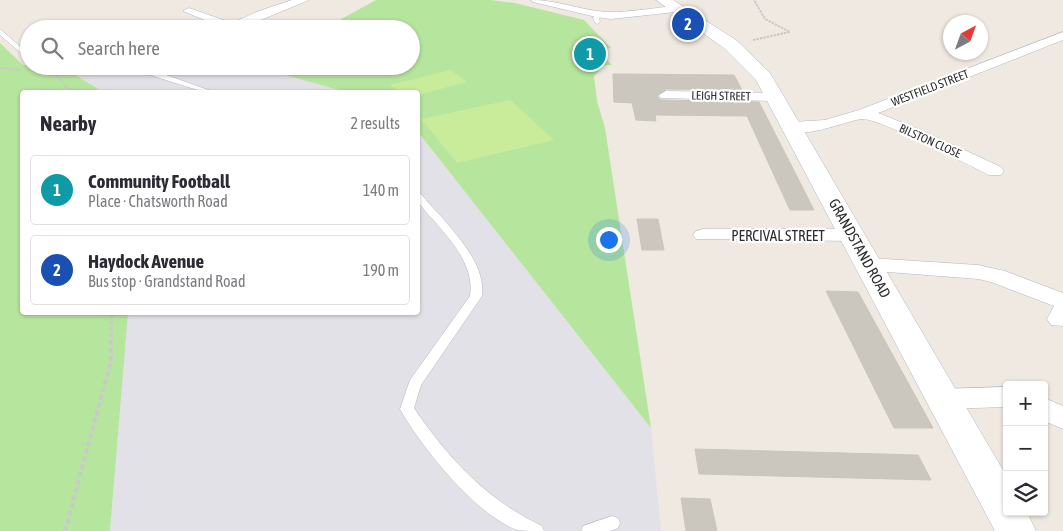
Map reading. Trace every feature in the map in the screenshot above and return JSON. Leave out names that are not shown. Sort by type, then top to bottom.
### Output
[{"type":"street","points":[[250,20],[263,13],[303,0]]},
{"type":"street","points":[[537,0],[598,18],[628,15],[670,4]]},
{"type":"street","name":"GRANDSTAND ROAD","points":[[670,4],[730,44],[764,77],[1016,531]]},
{"type":"street","points":[[189,11],[214,20]]},
{"type":"street","name":"WESTFIELD STREET","points":[[793,127],[827,124],[864,113],[1063,36]]},
{"type":"street","name":"LEIGH STREET","points":[[666,95],[776,97]]},
{"type":"street","name":"BILSTON CLOSE","points":[[864,113],[915,133],[995,171]]},
{"type":"street","name":"PERCIVAL STREET","points":[[703,234],[853,235]]},
{"type":"street","points":[[870,265],[978,272],[997,276],[1062,310]]},
{"type":"street","points":[[942,399],[1003,397]]},
{"type":"street","points":[[1048,410],[1063,418]]},
{"type":"lane","points":[[0,31],[19,48]]},
{"type":"lane","points":[[158,75],[204,90]]},
{"type":"lane","points":[[420,199],[459,248],[476,275],[477,284],[476,296],[415,384],[407,409],[423,434],[467,483],[515,522],[536,531]]},
{"type":"lane","points":[[589,531],[612,523]]},
{"type":"path","points":[[730,44],[790,32],[765,19],[754,0]]},
{"type":"path","points":[[55,75],[60,82],[71,90]]},
{"type":"path","points":[[65,531],[111,361],[112,315]]},
{"type":"shaded area","points":[[76,75],[285,75],[339,90],[100,90]]},
{"type":"shaded area","points":[[420,135],[651,428],[661,531],[110,531],[128,315],[420,315]]},
{"type":"green space","points":[[376,0],[490,0],[515,3],[584,20],[611,48],[597,50],[612,65],[604,65],[594,76],[597,101],[605,128],[651,428],[420,135],[420,90],[339,90],[285,75],[420,75],[420,20],[339,20]]},
{"type":"green space","points":[[0,43],[20,62],[20,75],[76,75],[100,90],[20,90],[20,315],[128,315],[110,531],[0,531]]},
{"type":"green space","points":[[451,70],[467,82],[420,94],[420,90],[396,90],[390,85]]},
{"type":"green space","points":[[510,100],[554,140],[457,163],[421,119]]},
{"type":"building","points":[[613,74],[734,75],[742,90],[666,89],[657,96],[661,100],[759,102],[814,210],[790,210],[747,116],[655,115],[656,121],[636,120],[632,103],[614,102]]},
{"type":"building","points":[[637,219],[658,219],[664,250],[642,250]]},
{"type":"building","points":[[826,291],[858,292],[933,428],[894,428]]},
{"type":"building","points":[[695,449],[918,455],[931,480],[699,474]]},
{"type":"building","points":[[681,498],[710,499],[717,531],[686,531]]},
{"type":"place","name":"Haydock Avenue","points":[[688,24]]},
{"type":"place","name":"Community Football","points":[[590,54]]}]
